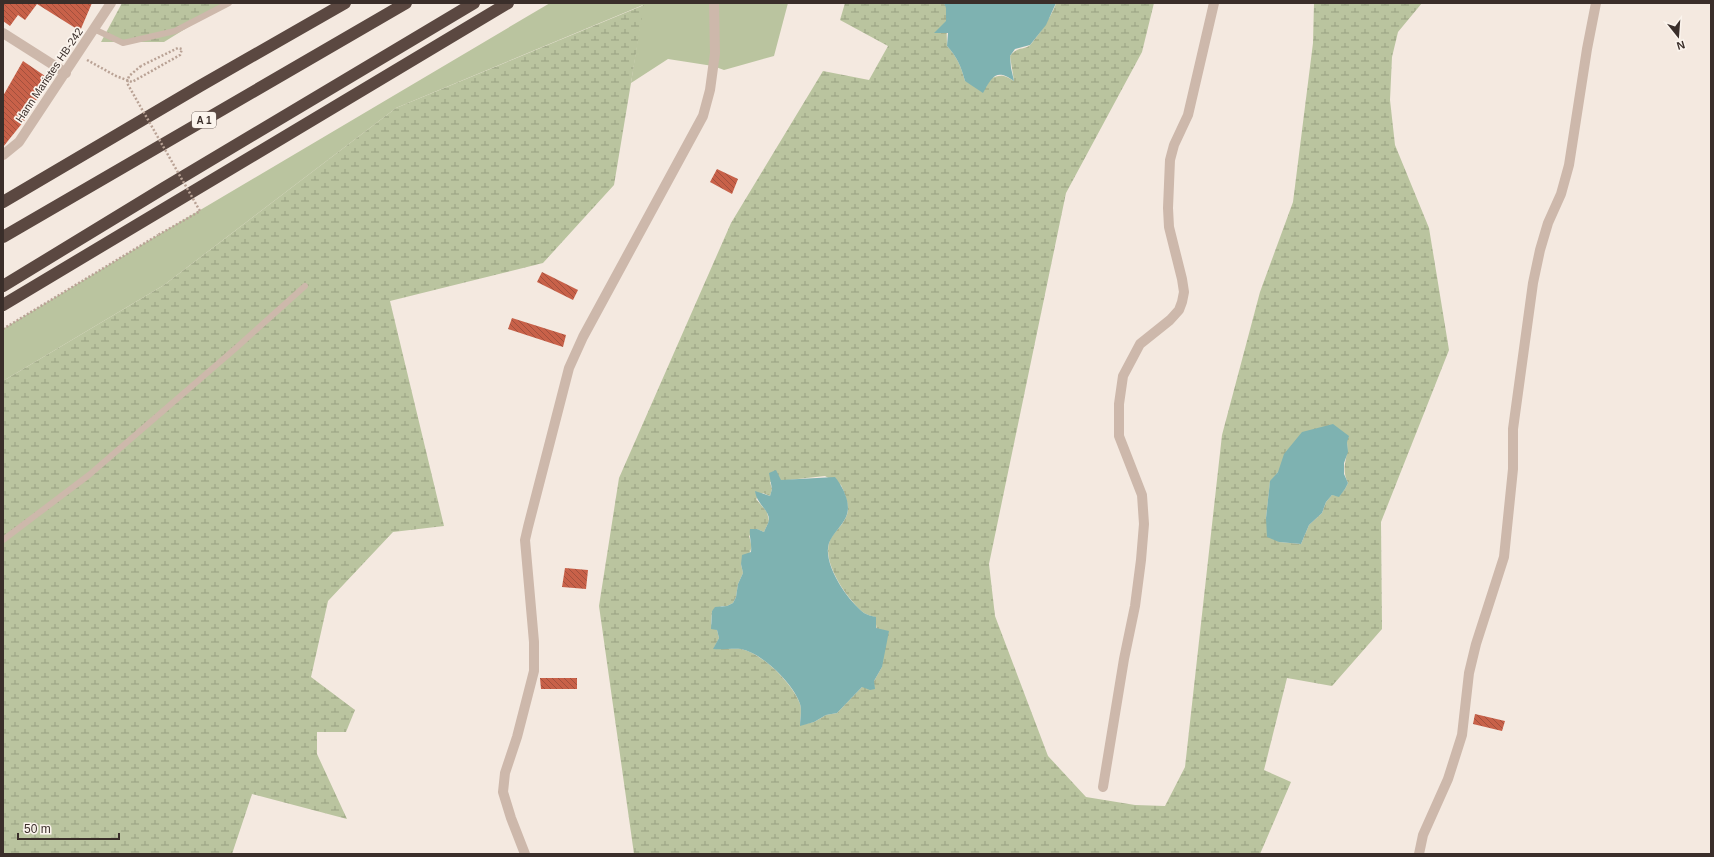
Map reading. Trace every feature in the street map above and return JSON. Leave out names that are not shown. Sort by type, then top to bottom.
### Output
[{"type":"highway","points":[[3,202],[345,3]]},
{"type":"highway","name":"A 1","points":[[3,237],[406,3]]},
{"type":"highway","points":[[3,286],[474,3]]},
{"type":"highway","points":[[3,305],[508,3]]},
{"type":"street","name":"Hann Maristes HB-242","points":[[3,155],[19,142],[111,3]]},
{"type":"street","points":[[525,854],[511,818],[504,792],[505,773],[517,737],[534,671],[534,642],[525,540],[528,526],[569,368],[583,337],[703,116],[710,90],[715,53],[714,3]]},
{"type":"street","points":[[1103,787],[1142,560],[1144,524],[1142,495],[1119,436],[1119,404],[1123,376],[1140,344],[1170,320],[1179,310],[1182,302],[1184,292],[1182,279],[1169,227],[1168,208],[1170,160],[1174,145],[1188,115],[1214,3]]},
{"type":"street","points":[[1419,854],[1423,835],[1448,779],[1462,735],[1469,673],[1476,644],[1504,557],[1514,469],[1513,429],[1533,283],[1540,250],[1548,223],[1561,194],[1569,165],[1596,3]]},
{"type":"street","points":[[3,33],[66,73]]},
{"type":"lane","points":[[94,29],[124,43],[175,31],[229,3]]},
{"type":"lane","points":[[3,540],[88,476],[305,286]]},
{"type":"path","points":[[3,329],[200,211],[127,83],[129,76],[140,66],[178,48],[182,49],[180,55],[132,82],[116,76],[78,55]]},
{"type":"green space","points":[[122,3],[227,3],[164,42],[101,42]]},
{"type":"green space","points":[[550,3],[788,3],[774,56],[724,70],[713,66],[668,59],[631,83],[643,5],[396,108],[164,285],[3,381],[3,329],[158,235]]},
{"type":"green space","points":[[845,3],[944,3],[946,7],[947,46],[958,62],[965,81],[986,87],[990,79],[997,76],[1005,76],[1014,81],[1010,56],[1016,50],[1031,44],[1052,13],[1056,3],[1154,3],[1142,52],[1066,193],[989,564],[995,616],[1048,756],[1086,797],[1135,805],[1165,806],[1185,767],[1222,435],[1260,292],[1293,202],[1313,43],[1314,3],[1422,3],[1398,32],[1392,57],[1390,100],[1395,145],[1429,228],[1449,350],[1381,522],[1382,629],[1332,686],[1287,678],[1264,770],[1291,782],[1260,854],[634,854],[599,606],[619,478],[731,223],[823,71],[869,80],[888,46],[840,20]],"holes":[[[1347,442],[1345,472],[1348,483],[1345,489],[1339,496],[1332,495],[1326,502],[1322,513],[1309,525],[1301,544],[1279,542],[1266,518],[1270,482],[1278,472]],[[825,476],[841,485],[848,505],[844,521],[832,536],[829,543],[828,552],[830,561],[838,581],[851,600],[864,613],[875,617],[882,667],[874,681],[862,687],[837,713],[826,715],[814,722],[800,725],[801,706],[791,688],[776,670],[758,656],[741,649],[714,648],[719,638],[717,630],[711,624],[712,611],[733,603],[736,597],[738,584],[743,573],[741,564],[751,549],[749,536],[757,529],[764,532],[769,521],[767,512],[756,499],[763,493],[770,496],[772,489],[770,482]]]},
{"type":"green space","points":[[644,5],[614,185],[543,263],[390,301],[444,526],[393,532],[328,601],[311,677],[355,710],[346,732],[317,732],[317,754],[347,819],[252,794],[232,854],[3,854],[3,381],[164,285],[396,108]]},
{"type":"water","points":[[944,3],[1056,3],[1046,25],[1030,45],[1015,49],[1010,56],[1014,81],[1003,75],[995,76],[983,93],[965,81],[958,62],[947,46],[948,33],[934,33],[946,21],[946,8]]},
{"type":"water","points":[[1333,424],[1349,436],[1347,442],[1348,452],[1344,463],[1344,474],[1348,483],[1345,489],[1339,497],[1332,495],[1326,502],[1322,513],[1309,525],[1301,544],[1279,542],[1267,537],[1266,518],[1270,481],[1278,472],[1284,454],[1302,432]]},
{"type":"water","points":[[776,470],[781,480],[835,477],[838,481],[846,496],[848,512],[829,543],[829,561],[838,581],[851,600],[864,613],[876,617],[876,628],[889,631],[882,667],[874,681],[875,689],[870,690],[862,687],[837,713],[826,715],[814,722],[800,726],[801,706],[797,696],[776,670],[758,656],[741,649],[713,649],[719,638],[717,630],[711,629],[712,611],[715,607],[727,606],[733,603],[736,597],[738,584],[743,573],[741,564],[742,555],[751,552],[750,529],[757,529],[764,532],[768,523],[769,520],[767,513],[758,500],[755,491],[770,496],[772,489],[769,473]]},
{"type":"building","points":[[3,3],[92,3],[80,31],[37,4],[25,20],[18,15],[10,26],[3,21]]},
{"type":"building","points":[[23,61],[48,78],[28,116],[3,147],[3,96]]},
{"type":"building","points":[[717,169],[738,179],[732,194],[710,182]]},
{"type":"building","points":[[542,272],[578,290],[573,300],[537,282]]},
{"type":"building","points":[[512,318],[566,335],[563,347],[508,329]]},
{"type":"building","points":[[565,568],[588,570],[586,589],[562,587]]},
{"type":"building","points":[[540,678],[577,678],[577,689],[541,689]]},
{"type":"building","points":[[1475,714],[1505,721],[1502,731],[1473,724]]}]
